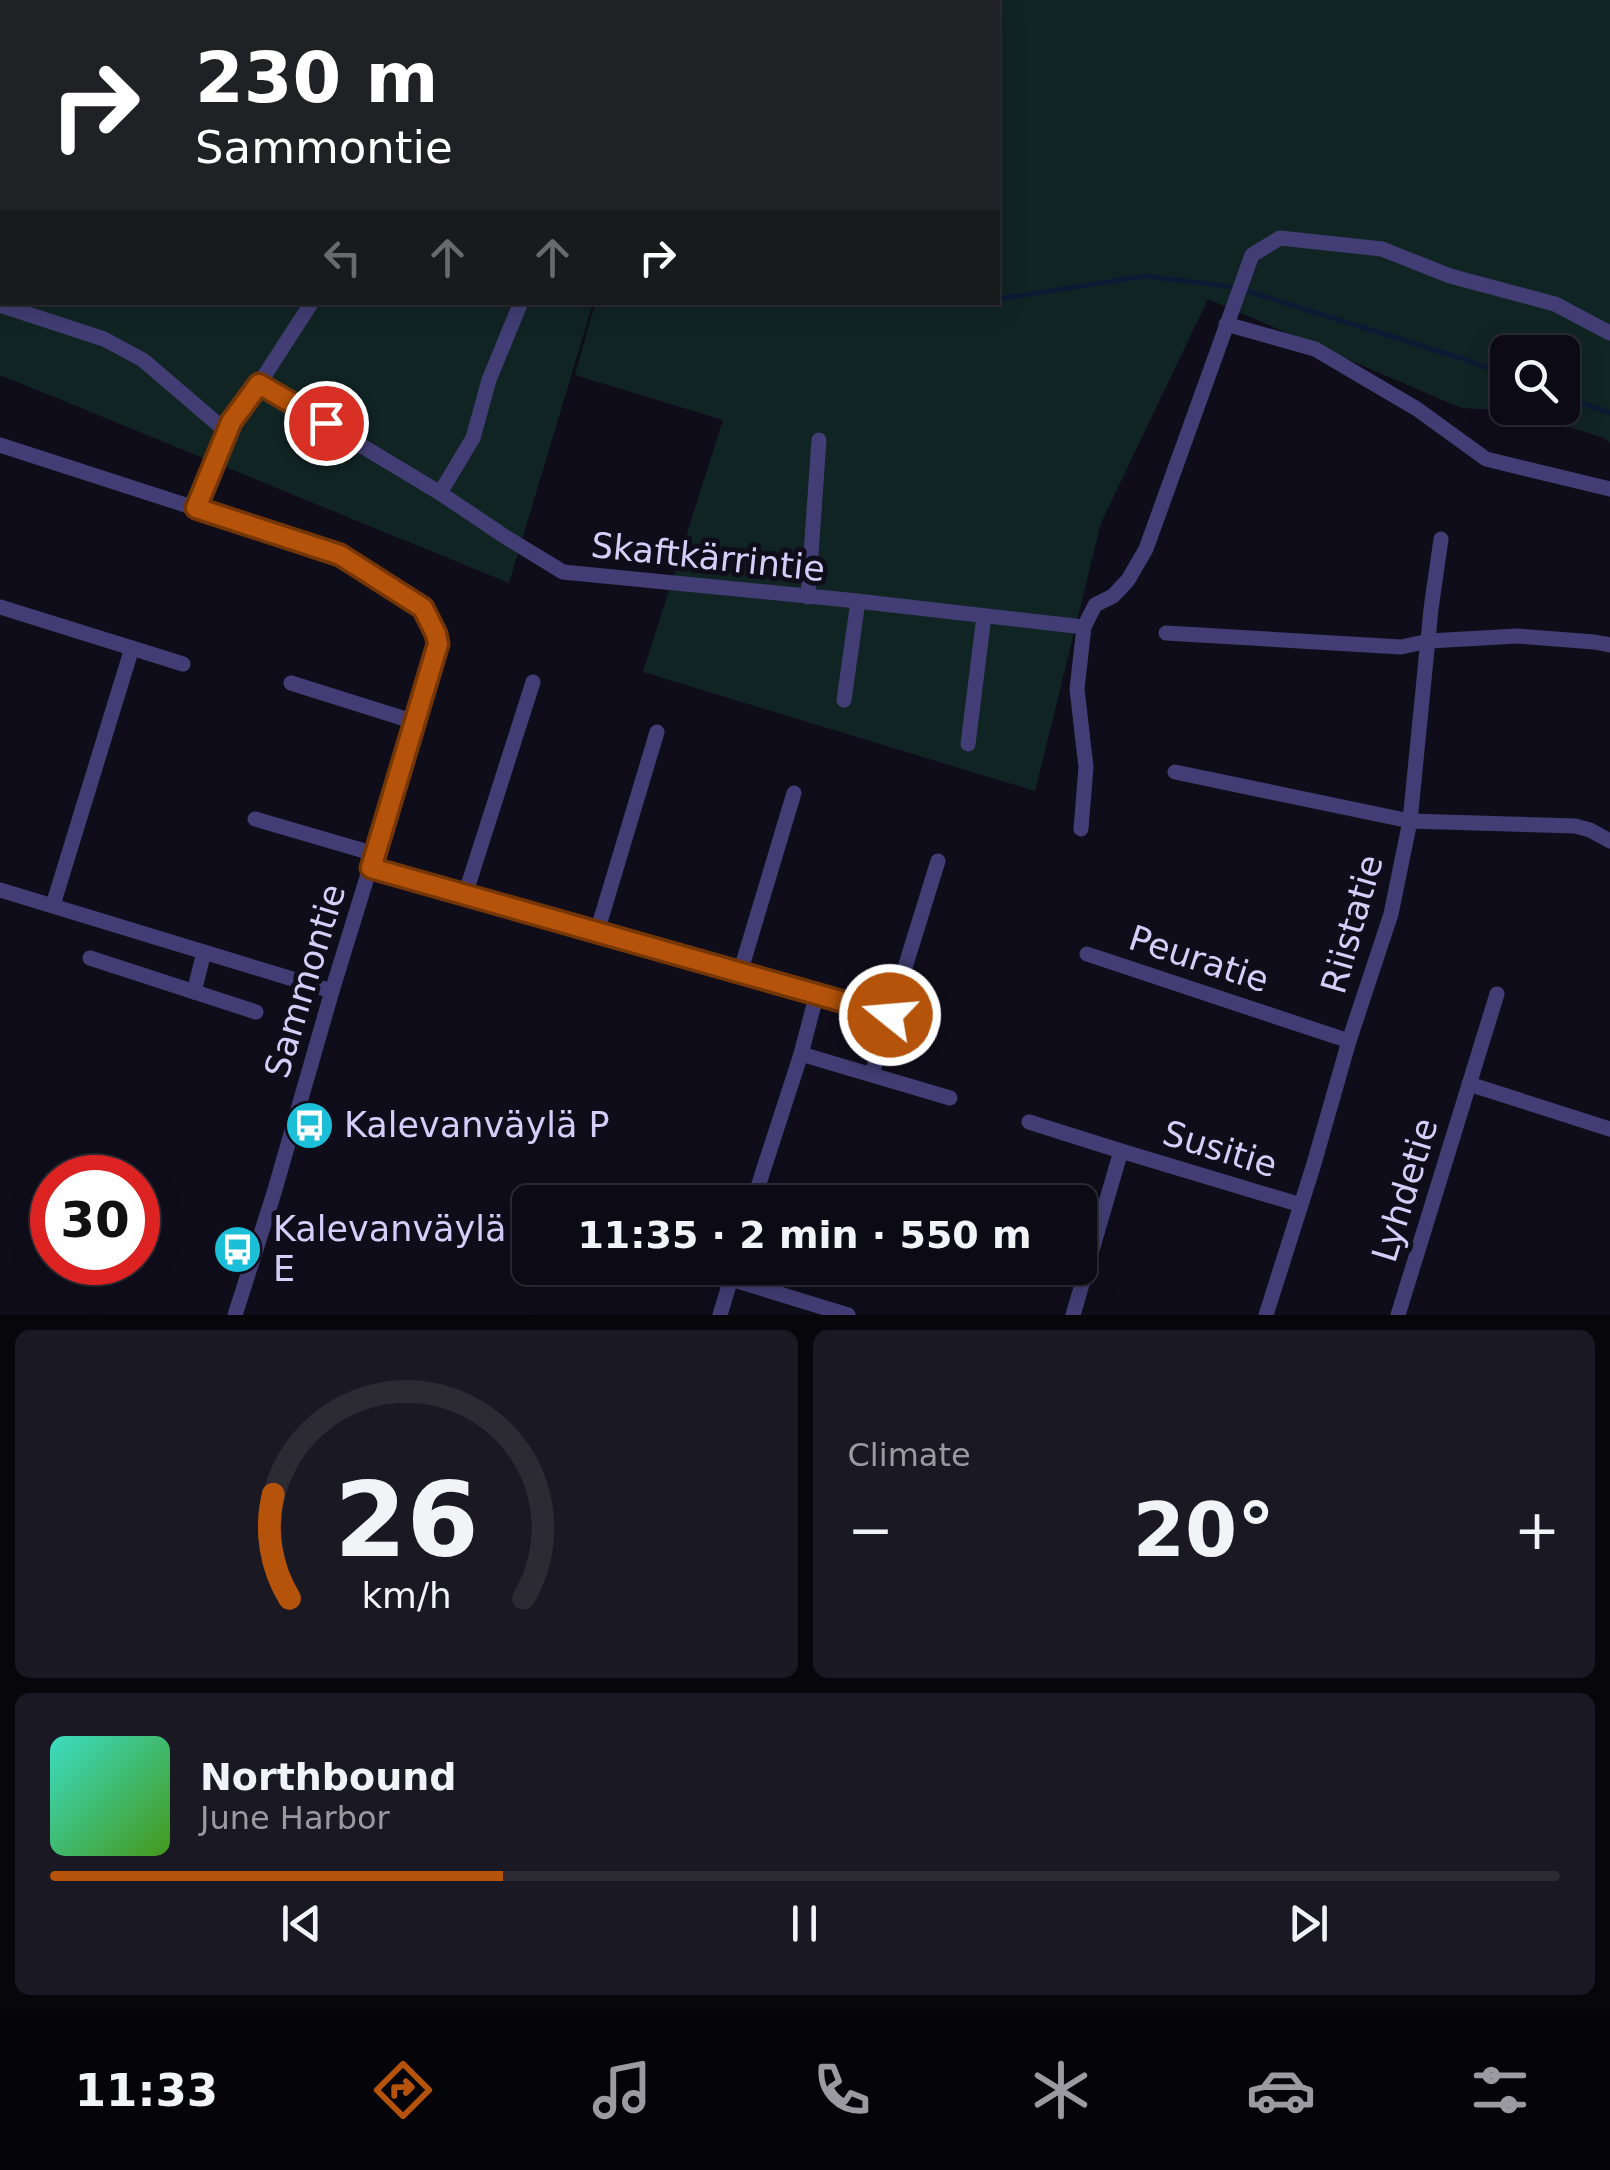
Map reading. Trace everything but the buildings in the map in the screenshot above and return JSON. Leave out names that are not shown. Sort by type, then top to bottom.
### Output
[{"type":"street","points":[[1081,829],[1086,767],[1077,689],[1084,626],[1095,605],[1113,596],[1128,580],[1146,549],[1252,255],[1280,238],[1382,249],[1450,276],[1555,304],[1610,332]]},
{"type":"street","points":[[0,305],[104,339],[143,360],[226,432]]},
{"type":"street","points":[[0,445],[196,508],[226,432],[310,305]]},
{"type":"street","points":[[440,493],[473,438],[488,380],[520,305]]},
{"type":"street","points":[[1226,324],[1316,349],[1417,409],[1486,458],[1610,489]]},
{"type":"street","name":"Skaftkärrintie","points":[[259,384],[563,572],[1084,626]]},
{"type":"street","points":[[808,598],[818,440]]},
{"type":"street","name":"Sammontie","points":[[196,508],[340,555],[423,608],[438,644],[235,1315]]},
{"type":"street","name":"Riistatie","points":[[1266,1315],[1391,914],[1410,821],[1441,539]]},
{"type":"street","points":[[844,700],[858,601]]},
{"type":"street","points":[[0,607],[184,664]]},
{"type":"street","points":[[968,744],[984,616]]},
{"type":"street","points":[[1166,633],[1401,647],[1429,641],[1517,636],[1610,646]]},
{"type":"street","points":[[52,905],[132,648]]},
{"type":"street","points":[[464,895],[533,682]]},
{"type":"street","points":[[291,683],[415,722]]},
{"type":"street","points":[[597,932],[657,732]]},
{"type":"street","points":[[1174,772],[1410,821],[1575,826],[1610,840]]},
{"type":"street","points":[[740,973],[794,793]]},
{"type":"street","points":[[255,819],[464,895],[890,1015]]},
{"type":"street","points":[[872,1074],[938,861]]},
{"type":"street","points":[[0,890],[332,992]]},
{"type":"street","points":[[194,992],[204,952]]},
{"type":"street","name":"Peuratie","points":[[1087,954],[1349,1041]]},
{"type":"street","points":[[90,958],[256,1012]]},
{"type":"street","points":[[759,1185],[817,993]]},
{"type":"street","name":"Lyhdetie","points":[[1398,1315],[1497,994]]},
{"type":"street","points":[[801,1054],[950,1098]]},
{"type":"street","name":"Lyhdetie","points":[[1469,1084],[1610,1130]]},
{"type":"street","name":"Susitie","points":[[1029,1122],[1301,1205]]},
{"type":"street","name":"Susitie","points":[[1073,1315],[1121,1151]]},
{"type":"street","points":[[720,1315],[729,1285]]},
{"type":"street","points":[[765,1285],[848,1315]]},
{"type":"green space","points":[[1000,0],[1610,0],[1610,443],[1563,425],[1580,425],[1580,335],[1490,335],[1490,410],[1461,408],[1208,299],[1101,523],[1035,791],[643,672],[723,420],[575,375],[594,305],[1000,305]]},
{"type":"green space","points":[[0,305],[592,305],[509,583],[0,375]]},
{"type":"waterway","points":[[1000,299],[1145,276],[1234,287],[1490,369]]},
{"type":"waterway","points":[[1580,402],[1610,413]]},
{"type":"place","name":"Kalevanväylä P","points":[[309,1125]]},
{"type":"place","name":"Kalevanväylä E","points":[[238,1249]]},
{"type":"route","points":[[326,423],[259,384],[231,422],[196,508],[340,555],[423,608],[436,634],[438,644],[371,868],[890,1015]]}]
